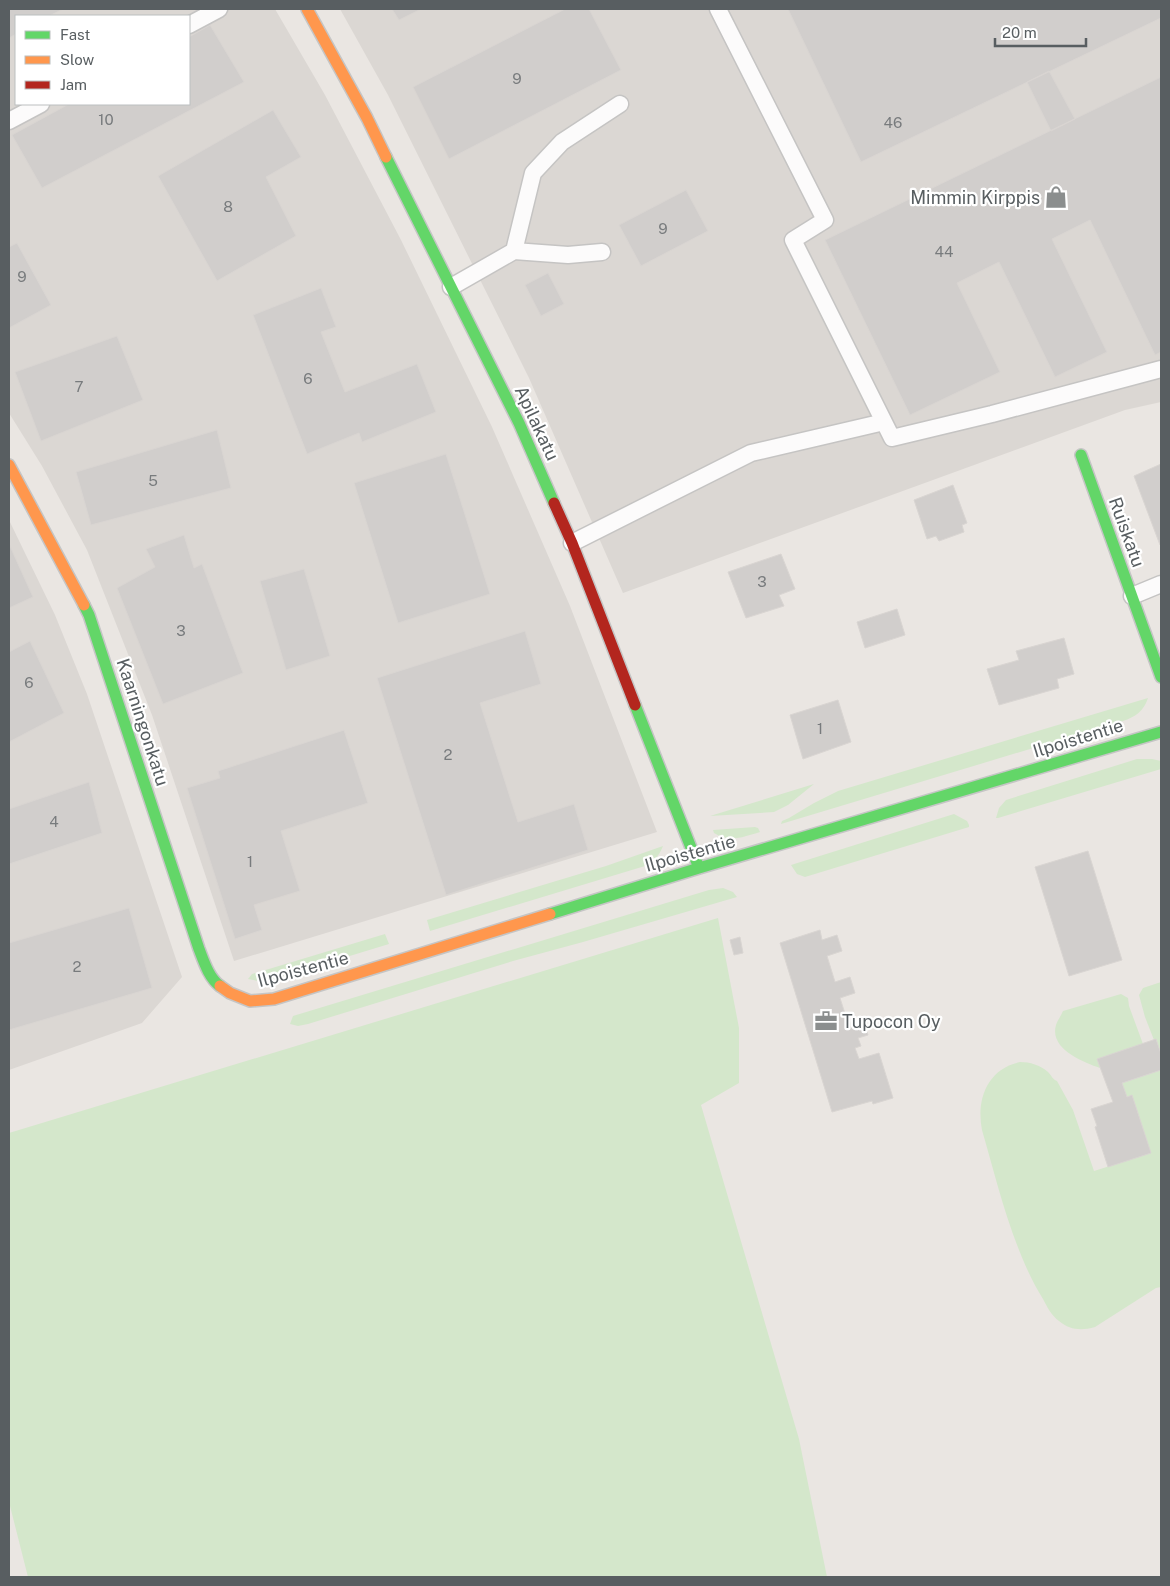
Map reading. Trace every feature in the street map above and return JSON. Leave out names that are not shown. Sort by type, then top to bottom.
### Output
[{"type":"street","name":"Apilakatu","points":[[307,9],[367,118],[518,423],[572,543],[698,868]]},
{"type":"street","name":"Ruiskatu","points":[[1081,455],[1161,677]]},
{"type":"street","name":"Kaarningonkatu","points":[[9,465],[89,615],[199,949],[207,969],[216,983],[230,993]]},
{"type":"street","name":"Ilpoistentie","points":[[230,993],[250,1001],[274,999],[698,868],[1161,732]]},
{"type":"lane","points":[[190,24],[219,9]]},
{"type":"lane","points":[[718,9],[825,220],[793,240],[892,438],[1161,370]]},
{"type":"lane","points":[[514,251],[533,173],[562,142],[620,104]]},
{"type":"lane","points":[[9,121],[39,105]]},
{"type":"lane","points":[[451,287],[514,251],[568,256],[602,252]]},
{"type":"lane","points":[[572,543],[751,453],[884,422]]},
{"type":"lane","points":[[1132,596],[1161,584]]},
{"type":"shaded area","points":[[9,9],[275,9],[325,95],[401,240],[492,427],[570,606],[657,832],[234,961],[152,715],[87,550],[42,466],[9,413]]},
{"type":"shaded area","points":[[340,9],[1161,9],[1161,402],[1125,410],[623,593],[529,378],[388,95]]},
{"type":"shaded area","points":[[9,520],[55,615],[87,694],[182,977],[142,1023],[9,1070]]},
{"type":"green space","points":[[1148,698],[1144,707],[1138,713],[1123,721],[781,824],[782,821],[838,791]]},
{"type":"green space","points":[[1137,759],[1161,761],[1161,769],[996,818],[999,808],[1006,800]]},
{"type":"green space","points":[[814,784],[788,805],[774,812],[710,816]]},
{"type":"green space","points":[[954,814],[967,821],[969,827],[805,877],[797,874],[791,865]]},
{"type":"green space","points":[[755,827],[760,832],[737,838],[720,836],[714,833],[713,830]]},
{"type":"green space","points":[[663,846],[656,858],[645,866],[430,931],[427,920],[606,866]]},
{"type":"green space","points":[[723,888],[733,892],[737,897],[513,961],[308,1024],[298,1026],[290,1024],[293,1016],[709,890]]},
{"type":"green space","points":[[718,918],[739,1028],[739,1083],[701,1105],[799,1439],[827,1577],[28,1577],[9,1502],[9,1133]]},
{"type":"green space","points":[[385,934],[389,944],[271,980],[258,981],[248,979],[252,974]]},
{"type":"green space","points":[[1161,982],[1161,1054],[1145,1017],[1139,995],[1143,988]]},
{"type":"green space","points":[[1121,994],[1128,998],[1129,1006],[1143,1044],[1097,1059],[1100,1068],[1077,1058],[1062,1048],[1055,1033],[1057,1023],[1063,1011]]},
{"type":"green space","points":[[1020,1062],[1042,1067],[1057,1081],[1073,1110],[1094,1171],[1151,1153],[1132,1096],[1127,1097],[1122,1083],[1161,1070],[1161,1287],[1156,1288],[1095,1327],[1085,1329],[1072,1328],[1059,1321],[1050,1311],[1023,1260],[1007,1217],[994,1173],[982,1130],[981,1108],[983,1097],[986,1087],[999,1071]]},
{"type":"building","points":[[9,9],[63,9],[51,15],[15,15],[15,35],[9,38]]},
{"type":"building","points":[[392,9],[421,9],[399,20]]},
{"type":"building","points":[[565,9],[589,9],[621,70],[449,159],[413,87]]},
{"type":"building","points":[[788,9],[1161,9],[1161,18],[861,162]]},
{"type":"building","points":[[210,25],[244,82],[42,188],[12,135],[67,105],[190,105],[190,36]]},
{"type":"building","points":[[1049,71],[1075,119],[1051,131],[1027,82]]},
{"type":"building","points":[[1161,77],[1161,352],[1155,355],[1090,220],[1052,239],[1107,352],[1055,377],[999,262],[957,283],[1000,372],[910,415],[825,240]]},
{"type":"building","points":[[273,110],[301,157],[266,177],[296,236],[217,281],[158,176]]},
{"type":"building","points":[[686,190],[708,231],[641,266],[619,225]]},
{"type":"building","points":[[17,243],[51,305],[9,328],[9,247]]},
{"type":"building","points":[[548,273],[564,304],[541,316],[525,285]]},
{"type":"building","points":[[321,288],[336,327],[321,332],[345,392],[417,364],[436,412],[362,442],[359,433],[307,454],[253,315]]},
{"type":"building","points":[[117,336],[143,400],[41,441],[15,372]]},
{"type":"building","points":[[217,430],[231,488],[91,525],[76,472]]},
{"type":"building","points":[[446,454],[490,594],[398,623],[354,483]]},
{"type":"building","points":[[1161,464],[1161,544],[1160,545],[1134,476]]},
{"type":"building","points":[[953,485],[967,523],[962,525],[964,532],[939,541],[936,536],[927,539],[914,500]]},
{"type":"building","points":[[184,535],[194,568],[202,564],[243,673],[163,704],[117,588],[155,567],[146,549]]},
{"type":"building","points":[[9,544],[33,597],[9,608]]},
{"type":"building","points":[[781,554],[795,589],[779,595],[784,606],[746,618],[728,572]]},
{"type":"building","points":[[304,569],[330,656],[286,670],[260,581]]},
{"type":"building","points":[[897,609],[905,635],[865,648],[857,622]]},
{"type":"building","points":[[525,631],[541,684],[480,703],[518,822],[574,804],[588,850],[446,895],[377,678]]},
{"type":"building","points":[[1064,638],[1074,674],[1057,679],[1059,688],[999,705],[987,669],[1019,660],[1016,651]]},
{"type":"building","points":[[30,641],[64,713],[9,742],[9,652]]},
{"type":"building","points":[[838,700],[851,742],[803,759],[790,715]]},
{"type":"building","points":[[344,730],[368,803],[281,831],[300,891],[254,905],[262,930],[235,939],[187,788],[220,778],[218,771]]},
{"type":"building","points":[[89,782],[102,833],[9,864],[9,809]]},
{"type":"building","points":[[1088,851],[1122,960],[1069,976],[1035,867]]},
{"type":"building","points":[[129,908],[152,988],[9,1030],[9,943]]},
{"type":"building","points":[[820,930],[822,940],[837,935],[842,951],[827,956],[835,982],[850,977],[855,993],[840,998],[848,1023],[863,1018],[868,1035],[858,1038],[861,1046],[855,1048],[859,1059],[879,1053],[893,1098],[873,1104],[872,1101],[832,1112],[780,943]]},
{"type":"building","points":[[740,937],[743,953],[734,955],[730,940]]},
{"type":"building","points":[[1156,1039],[1161,1054],[1161,1070],[1122,1083],[1127,1097],[1132,1095],[1151,1153],[1108,1167],[1091,1109],[1113,1102],[1097,1059]]},
{"type":"traffic: fast","points":[[386,157],[519,423],[554,503]]},
{"type":"traffic: fast","points":[[1081,455],[1161,677]]},
{"type":"traffic: fast","points":[[84,605],[89,615],[199,949],[210,974],[220,986]]},
{"type":"traffic: fast","points":[[635,705],[699,868]]},
{"type":"traffic: fast","points":[[550,914],[699,868],[1161,732]]},
{"type":"traffic: slow","points":[[307,9],[367,118],[386,157]]},
{"type":"traffic: slow","points":[[9,465],[84,605]]},
{"type":"traffic: slow","points":[[220,986],[230,993],[250,1001],[274,999],[550,914]]},
{"type":"traffic: jam","points":[[554,503],[572,543],[635,705]]},
{"type":"place","name":"Mimmin Kirppis","points":[[1056,197]]},
{"type":"place","name":"Tupocon Oy","points":[[826,1021]]}]
